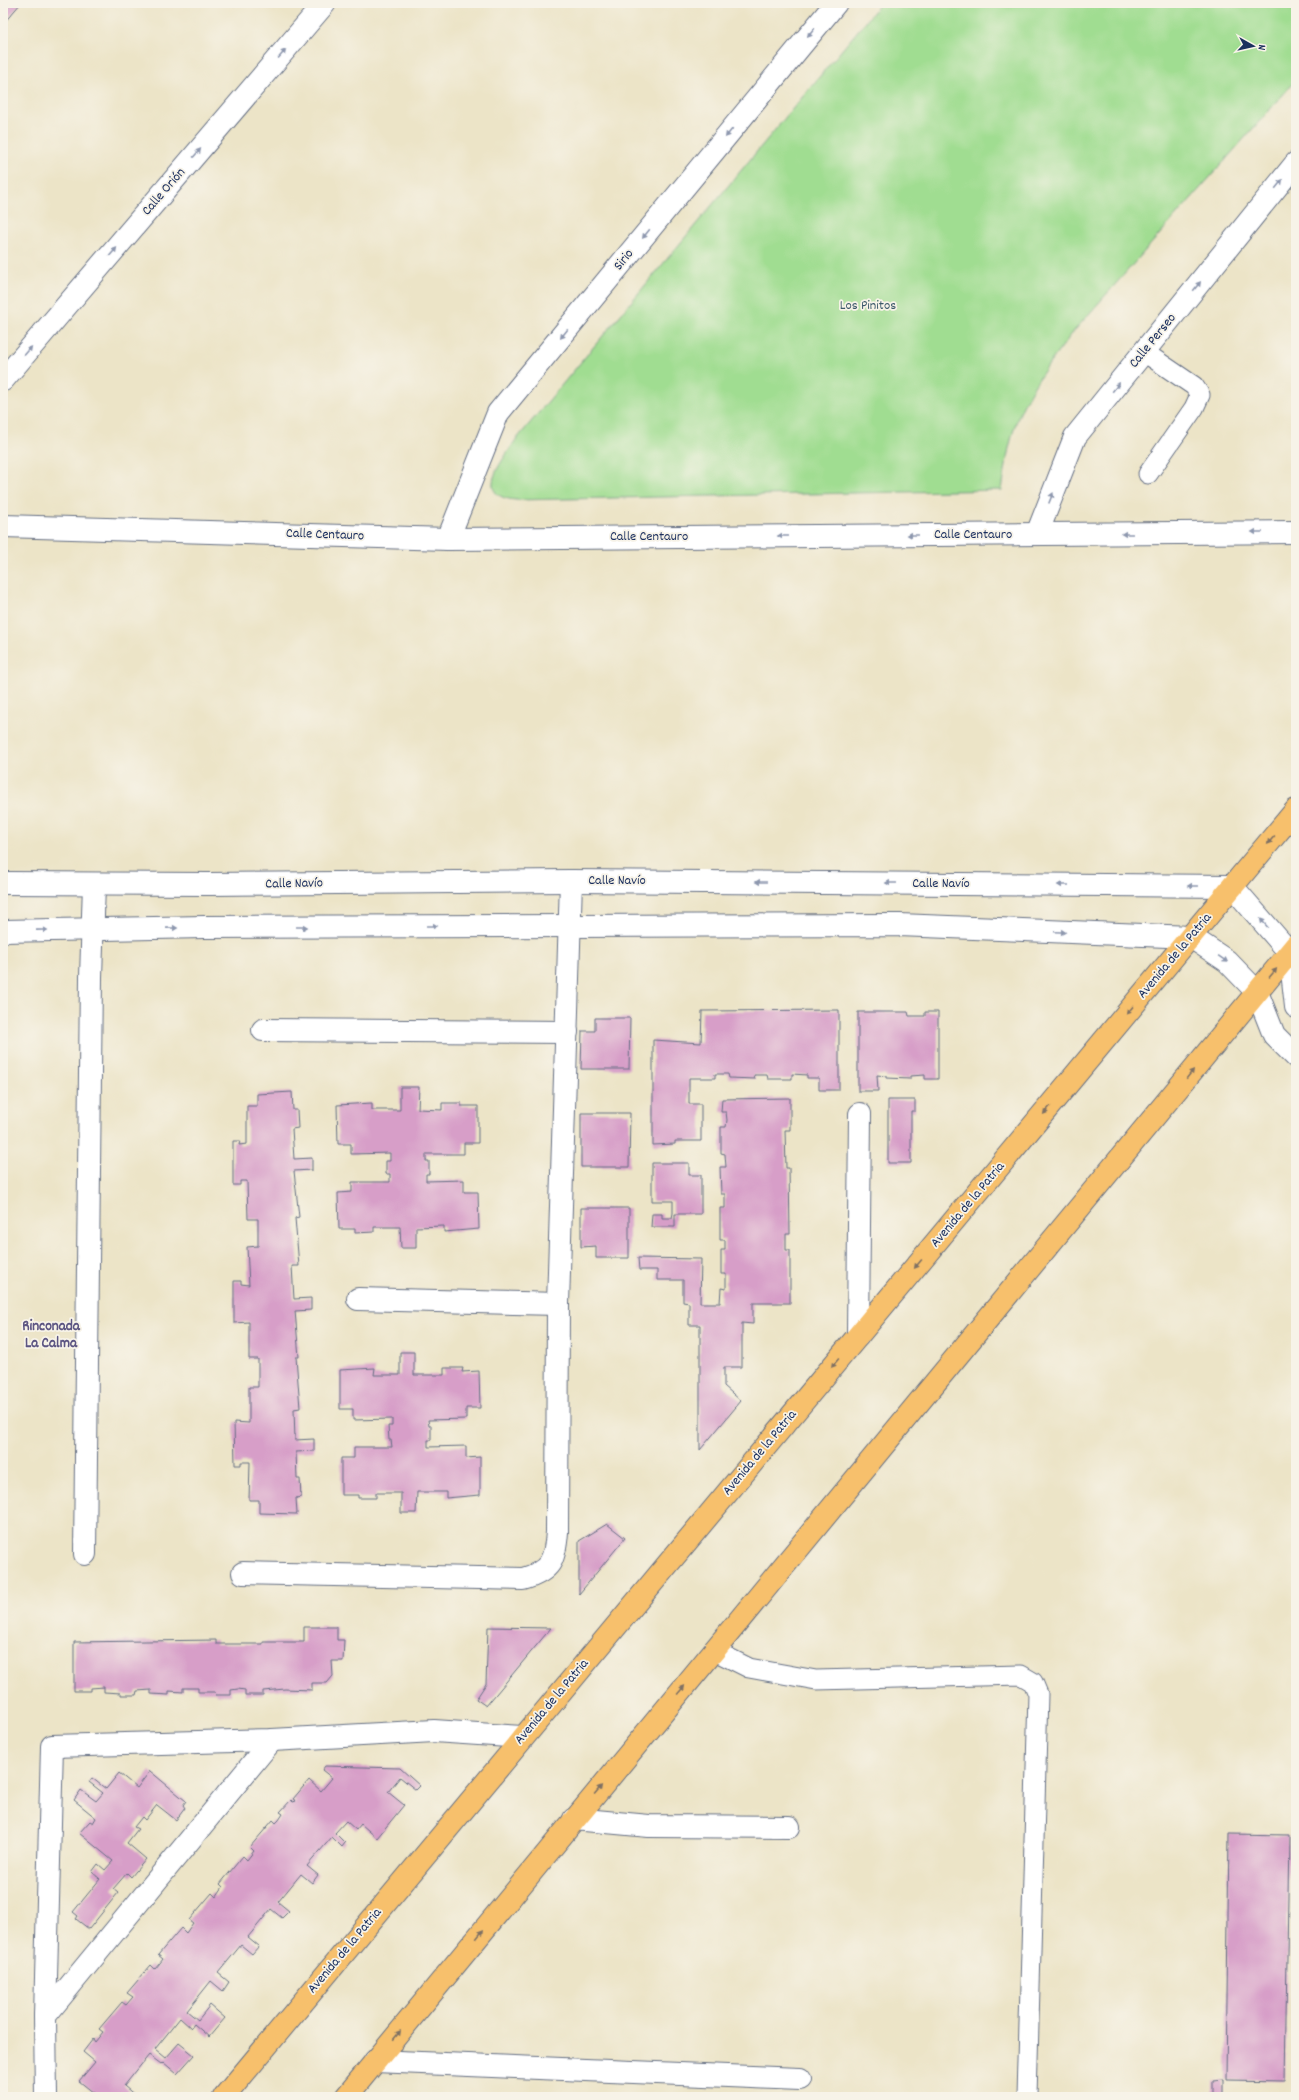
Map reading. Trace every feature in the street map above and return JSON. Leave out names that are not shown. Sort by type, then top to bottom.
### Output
[{"type":"main road","name":"Avenida de la Patria","points":[[224,2097],[522,1737],[1296,810]]},
{"type":"main road","points":[[346,2097],[1293,949]]},
{"type":"street","name":"Calle Orión","points":[[3,380],[325,3]]},
{"type":"street","name":"Sirio","points":[[448,539],[498,413],[836,3]]},
{"type":"street","name":"Calle Perseo","points":[[1037,534],[1076,437],[1296,163]]},
{"type":"street","name":"Calle Centauro","points":[[3,526],[448,539],[1296,532]]},
{"type":"street","name":"Calle Navío","points":[[3,883],[94,884],[571,881],[1232,886]]},
{"type":"street","points":[[243,1573],[523,1580],[538,1575],[551,1564],[556,1543],[558,1304],[567,1032],[568,925],[571,881]]},
{"type":"street","points":[[85,1554],[91,977],[94,929],[94,884]]},
{"type":"street","points":[[1232,886],[1293,949],[1296,1007]]},
{"type":"street","points":[[3,931],[568,925],[899,925],[1191,937],[1227,961],[1257,992],[1274,1035],[1296,1057]]},
{"type":"street","points":[[263,1030],[567,1032]]},
{"type":"street","points":[[858,1336],[860,1114]]},
{"type":"street","points":[[358,1299],[558,1304]]},
{"type":"street","points":[[46,2097],[45,2016],[52,1746],[272,1740],[434,1731],[522,1737]]},
{"type":"street","points":[[45,2016],[272,1740]]},
{"type":"street","points":[[574,1819],[649,1826],[789,1827]]},
{"type":"street","points":[[375,2061],[800,2079]]},
{"type":"lane","points":[[1144,352],[1194,386],[1200,395],[1194,408],[1148,474]]},
{"type":"lane","points":[[714,1650],[749,1668],[816,1680],[1020,1674],[1033,1682],[1038,1694],[1026,2097]]},
{"type":"green space","name":"Los Pinitos","points":[[881,3],[1296,3],[1296,80],[1074,331],[1046,368],[1030,394],[1017,421],[1009,449],[1002,490],[516,500],[503,497],[495,492],[493,485],[494,477],[503,459],[515,441]]},
{"type":"building","points":[[3,3],[21,3],[3,24]]},
{"type":"building","points":[[839,1010],[839,1090],[819,1090],[819,1078],[807,1078],[807,1075],[792,1074],[792,1079],[768,1079],[767,1075],[754,1075],[755,1079],[729,1078],[728,1074],[715,1074],[715,1078],[689,1078],[689,1104],[701,1104],[701,1141],[675,1141],[675,1144],[653,1145],[653,1040],[701,1043],[702,1011]]},
{"type":"building","points":[[858,1012],[908,1012],[909,1016],[925,1016],[925,1012],[938,1012],[938,1079],[925,1079],[925,1075],[910,1076],[910,1079],[886,1078],[886,1076],[877,1075],[878,1091],[858,1091]]},
{"type":"building","points":[[595,1018],[630,1018],[629,1069],[581,1069],[582,1031],[595,1031]]},
{"type":"building","points":[[400,1087],[419,1087],[418,1109],[442,1110],[442,1103],[461,1103],[461,1106],[478,1106],[478,1143],[464,1143],[464,1154],[426,1154],[426,1161],[429,1161],[429,1174],[426,1174],[426,1181],[464,1180],[464,1192],[478,1192],[479,1229],[444,1232],[444,1226],[416,1227],[416,1248],[401,1248],[400,1227],[374,1227],[374,1232],[355,1233],[355,1229],[339,1229],[338,1193],[352,1192],[352,1182],[390,1182],[390,1174],[386,1174],[386,1161],[390,1161],[390,1153],[351,1154],[351,1144],[338,1144],[337,1105],[372,1103],[372,1110],[400,1110]]},
{"type":"building","points":[[292,1092],[293,1110],[297,1110],[298,1128],[292,1129],[294,1159],[312,1158],[312,1170],[294,1171],[299,1217],[295,1218],[299,1266],[292,1266],[294,1299],[311,1298],[311,1310],[295,1311],[299,1357],[296,1357],[300,1408],[294,1409],[295,1440],[314,1439],[314,1451],[296,1452],[297,1479],[300,1479],[301,1497],[296,1498],[297,1514],[259,1513],[259,1500],[249,1500],[250,1462],[241,1462],[241,1465],[235,1465],[234,1422],[249,1423],[249,1387],[258,1387],[258,1359],[249,1359],[249,1322],[234,1323],[234,1281],[241,1281],[241,1284],[249,1285],[247,1247],[258,1246],[258,1219],[248,1219],[247,1181],[240,1181],[240,1185],[233,1185],[233,1141],[240,1141],[239,1145],[247,1144],[247,1106],[257,1106],[257,1094]]},
{"type":"building","points":[[790,1098],[790,1130],[785,1130],[786,1168],[789,1168],[790,1234],[786,1234],[786,1250],[790,1250],[790,1303],[753,1303],[753,1324],[742,1323],[742,1367],[724,1367],[724,1386],[741,1401],[700,1450],[700,1325],[689,1325],[689,1303],[683,1302],[683,1280],[657,1280],[657,1270],[639,1270],[638,1258],[701,1259],[700,1303],[720,1303],[721,1288],[726,1289],[726,1274],[721,1274],[721,1250],[725,1250],[725,1240],[720,1240],[720,1208],[725,1208],[725,1194],[721,1194],[720,1167],[726,1167],[725,1154],[721,1153],[721,1127],[726,1127],[727,1120],[726,1112],[721,1112],[722,1099]]},
{"type":"building","points":[[888,1100],[915,1100],[915,1111],[911,1111],[911,1163],[888,1163]]},
{"type":"building","points":[[581,1113],[630,1113],[629,1167],[581,1167]]},
{"type":"building","points":[[652,1163],[689,1163],[689,1175],[701,1175],[701,1214],[675,1214],[675,1227],[651,1227],[652,1214],[662,1214],[662,1218],[672,1218],[673,1213],[673,1201],[652,1201]]},
{"type":"building","points":[[581,1208],[629,1208],[629,1258],[596,1258],[596,1246],[581,1247]]},
{"type":"building","points":[[400,1352],[414,1352],[414,1375],[444,1375],[444,1368],[463,1368],[462,1372],[479,1371],[480,1408],[466,1408],[466,1419],[428,1420],[429,1426],[431,1426],[431,1440],[428,1440],[428,1447],[466,1446],[466,1458],[480,1457],[480,1495],[446,1498],[446,1492],[417,1492],[416,1513],[401,1513],[401,1493],[376,1493],[376,1498],[358,1498],[358,1495],[341,1495],[341,1458],[354,1458],[354,1447],[392,1447],[391,1440],[389,1440],[388,1426],[392,1426],[392,1419],[353,1420],[353,1409],[340,1409],[340,1370],[375,1368],[374,1375],[400,1375]]},
{"type":"building","points":[[607,1524],[625,1538],[579,1594],[579,1541]]},
{"type":"building","points":[[304,1627],[337,1627],[337,1640],[344,1640],[343,1661],[332,1661],[333,1676],[327,1683],[312,1683],[312,1690],[285,1689],[263,1691],[263,1695],[245,1695],[245,1690],[238,1689],[231,1690],[231,1695],[216,1695],[215,1692],[198,1692],[198,1688],[183,1688],[183,1692],[169,1691],[169,1695],[151,1694],[151,1690],[137,1691],[136,1695],[121,1695],[121,1693],[104,1692],[104,1687],[91,1688],[91,1691],[74,1691],[74,1642],[216,1640],[216,1644],[263,1644],[263,1642],[304,1642]]},
{"type":"building","points":[[488,1627],[551,1628],[486,1706],[476,1699],[486,1684]]},
{"type":"building","points":[[325,1766],[400,1768],[420,1786],[416,1790],[400,1777],[388,1792],[404,1805],[377,1838],[361,1824],[356,1830],[346,1821],[335,1833],[345,1843],[342,1847],[332,1837],[307,1866],[318,1875],[312,1883],[301,1874],[278,1902],[289,1911],[282,1918],[271,1909],[248,1937],[259,1946],[252,1954],[241,1945],[218,1973],[229,1982],[223,1991],[211,1981],[187,2011],[198,2020],[210,2005],[225,2018],[209,2037],[194,2024],[191,2028],[180,2018],[155,2049],[166,2058],[179,2043],[194,2055],[177,2074],[163,2062],[161,2064],[149,2055],[124,2086],[137,2097],[99,2097],[79,2081],[95,2062],[83,2052],[93,2039],[95,2042],[103,2032],[99,2029],[122,2002],[126,2005],[133,1997],[127,1993],[151,1965],[155,1969],[160,1963],[163,1959],[158,1955],[181,1928],[186,1933],[193,1923],[189,1920],[212,1893],[216,1897],[223,1887],[220,1884],[243,1856],[247,1860],[254,1851],[250,1847],[273,1820],[276,1823],[279,1820],[283,1814],[280,1812],[291,1800],[293,1802],[296,1801],[293,1799],[309,1780],[321,1791],[332,1778],[322,1770]]},
{"type":"building","points":[[150,1771],[186,1801],[183,1805],[185,1808],[176,1820],[157,1805],[145,1820],[142,1817],[134,1827],[138,1829],[127,1843],[146,1859],[131,1877],[127,1873],[113,1889],[118,1893],[89,1929],[76,1919],[78,1916],[73,1912],[100,1879],[92,1872],[98,1864],[105,1870],[113,1861],[79,1833],[90,1821],[93,1823],[96,1818],[74,1800],[81,1790],[96,1801],[103,1793],[89,1782],[92,1778],[106,1789],[119,1773],[137,1788]]},
{"type":"building","points":[[1229,1834],[1289,1835],[1285,2081],[1226,2080]]},
{"type":"building","points":[[1223,2080],[1223,2095],[1231,2097],[1213,2097],[1213,2081]]},
{"type":"district","name":"Rinconada La Calma","points":[[51,1336]]}]
